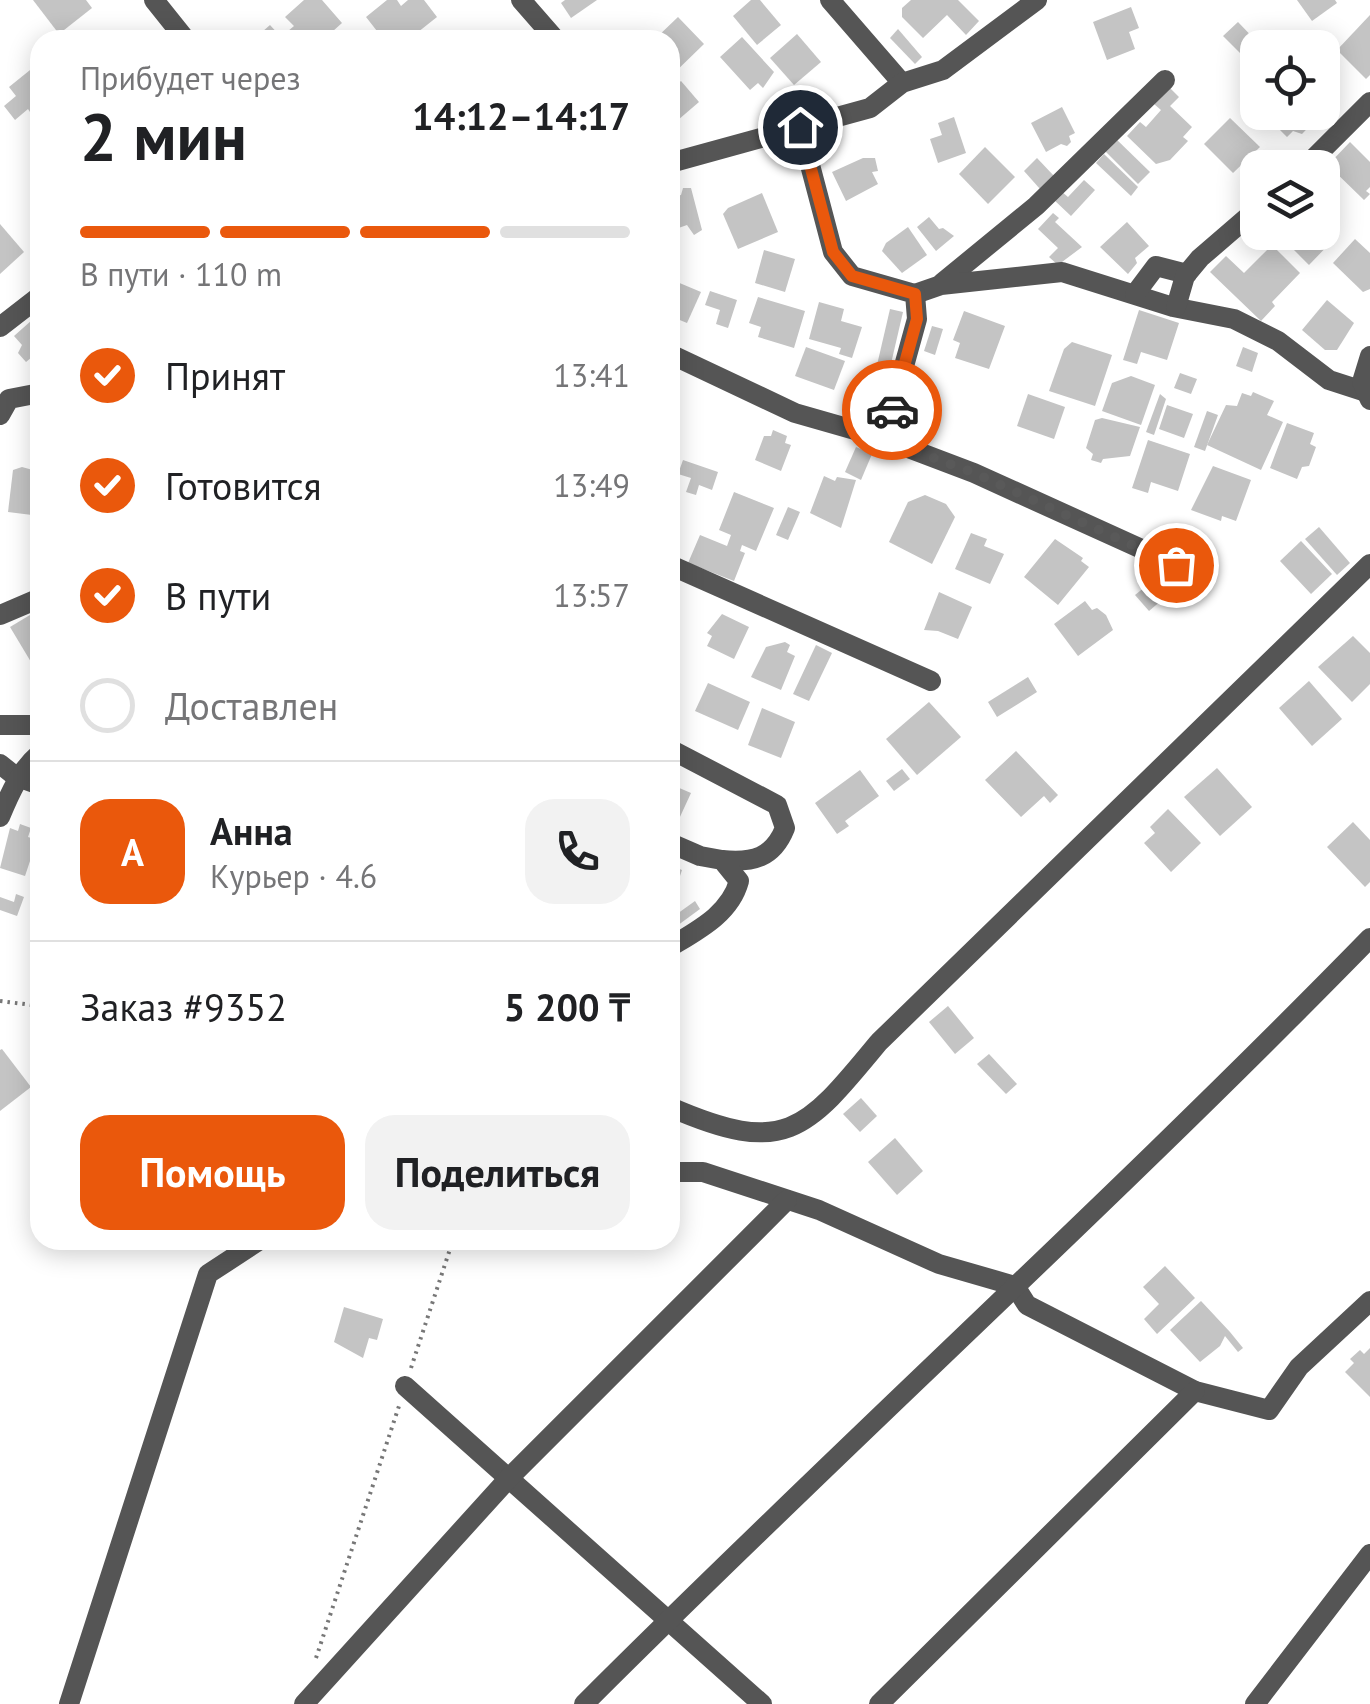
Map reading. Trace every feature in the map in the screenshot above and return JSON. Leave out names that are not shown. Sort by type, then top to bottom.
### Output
[{"type":"street","points":[[154,0],[178,30]]},
{"type":"street","points":[[520,0],[547,30]]},
{"type":"street","points":[[830,0],[902,82]]},
{"type":"street","points":[[680,160],[870,108],[902,82],[943,70],[1037,0]]},
{"type":"street","points":[[940,284],[1036,206],[1166,80]]},
{"type":"street","points":[[1322,150],[1370,102]]},
{"type":"street","points":[[800,127],[833,252],[852,276],[915,294],[940,284],[1062,272],[1176,308],[1234,319],[1278,341],[1328,380],[1369,393]]},
{"type":"street","points":[[1176,308],[1187,274],[1240,225]]},
{"type":"street","points":[[1135,294],[1156,266],[1187,274]]},
{"type":"street","points":[[878,437],[888,424],[917,319],[915,294]]},
{"type":"street","points":[[0,327],[30,304]]},
{"type":"street","points":[[1370,356],[1362,382],[1370,400]]},
{"type":"street","points":[[680,359],[795,413],[878,437],[974,473],[1176,565]]},
{"type":"street","points":[[3,402],[30,395]]},
{"type":"street","points":[[680,1111],[710,1124],[754,1134],[800,1126],[841,1088],[879,1042],[1370,564]]},
{"type":"street","points":[[680,568],[930,681]]},
{"type":"street","points":[[0,615],[30,602]]},
{"type":"street","points":[[0,726],[30,726]]},
{"type":"street","points":[[680,755],[777,805],[785,828],[778,844],[750,862],[700,856],[680,847]]},
{"type":"street","points":[[0,764],[30,781]]},
{"type":"street","points":[[0,817],[12,788],[30,781]]},
{"type":"street","points":[[680,942],[734,900],[739,881],[722,860]]},
{"type":"street","points":[[584,1704],[1370,938]]},
{"type":"street","points":[[680,1172],[703,1172],[787,1200],[940,1264],[1015,1286],[1028,1304],[1195,1391],[1269,1410],[1299,1368],[1370,1300]]},
{"type":"street","points":[[304,1704],[508,1479],[787,1200]]},
{"type":"street","points":[[69,1704],[208,1274],[245,1250]]},
{"type":"street","points":[[405,1386],[667,1624],[762,1704]]},
{"type":"street","points":[[878,1704],[1195,1391]]},
{"type":"street","points":[[1254,1704],[1370,1554]]},
{"type":"path","points":[[0,1001],[30,1005]]},
{"type":"path","points":[[313,1668],[450,1250]]},
{"type":"building","points":[[33,0],[86,0],[92,8],[64,30],[56,30]]},
{"type":"building","points":[[304,0],[322,0],[342,23],[334,30],[289,30],[294,26],[285,17]]},
{"type":"building","points":[[387,0],[397,0],[401,6],[408,0],[424,0],[437,17],[421,30],[376,30],[366,17]]},
{"type":"building","points":[[597,0],[571,18],[561,3]]},
{"type":"building","points":[[751,0],[760,0],[781,25],[757,45],[733,16]]},
{"type":"building","points":[[911,0],[958,0],[979,21],[966,35],[947,15],[923,38],[902,17],[902,8]]},
{"type":"building","points":[[1297,0],[1335,0],[1337,3],[1312,21]]},
{"type":"building","points":[[1131,7],[1139,28],[1129,32],[1135,49],[1107,60],[1093,22]]},
{"type":"building","points":[[1370,15],[1370,75],[1366,79],[1340,53],[1340,47]]},
{"type":"building","points":[[678,17],[704,44],[680,67],[680,30],[664,30]]},
{"type":"building","points":[[1238,22],[1246,30],[1240,30],[1240,53],[1223,36]]},
{"type":"building","points":[[898,29],[922,57],[915,64],[890,38]]},
{"type":"building","points":[[797,34],[821,62],[794,85],[770,58]]},
{"type":"building","points":[[742,37],[774,72],[763,88],[758,83],[750,90],[720,57]]},
{"type":"building","points":[[30,70],[30,112],[28,109],[15,120],[4,106],[16,96],[9,87]]},
{"type":"building","points":[[680,82],[699,102],[680,118]]},
{"type":"building","points":[[1170,88],[1179,97],[1170,106],[1192,127],[1183,137],[1188,141],[1170,160],[1156,164],[1127,136],[1140,122],[1146,127],[1161,110],[1154,104]]},
{"type":"building","points":[[1062,107],[1075,133],[1069,136],[1071,142],[1067,146],[1061,144],[1046,152],[1031,123]]},
{"type":"building","points":[[954,117],[966,153],[938,163],[930,139],[942,135],[938,123]]},
{"type":"building","points":[[1230,118],[1260,147],[1240,150],[1240,166],[1233,173],[1204,144]]},
{"type":"building","points":[[1280,130],[1306,130],[1302,134],[1293,131],[1287,137]]},
{"type":"building","points":[[1113,136],[1150,172],[1138,184],[1101,147]]},
{"type":"building","points":[[1350,142],[1370,162],[1370,187],[1366,191],[1370,194],[1364,200],[1340,177],[1340,152]]},
{"type":"building","points":[[985,147],[1015,177],[988,204],[959,174]]},
{"type":"building","points":[[1104,154],[1138,187],[1131,196],[1096,163]]},
{"type":"building","points":[[863,158],[875,158],[878,171],[872,172],[878,184],[846,201],[832,172]]},
{"type":"building","points":[[1037,158],[1054,176],[1040,189],[1024,171]]},
{"type":"building","points":[[1084,180],[1095,190],[1071,216],[1053,199],[1061,191],[1068,197]]},
{"type":"building","points":[[683,188],[691,188],[702,230],[694,235],[687,225],[680,227]]},
{"type":"building","points":[[762,193],[778,232],[738,249],[723,214]]},
{"type":"building","points":[[1053,213],[1059,218],[1055,222],[1082,247],[1058,265],[1049,257],[1058,248],[1038,229]]},
{"type":"building","points":[[929,217],[939,229],[954,236],[936,251],[917,227]]},
{"type":"building","points":[[1127,222],[1149,246],[1135,258],[1137,263],[1128,274],[1100,247]]},
{"type":"building","points":[[0,224],[24,252],[0,274]]},
{"type":"building","points":[[908,227],[927,255],[902,273],[882,251],[886,243]]},
{"type":"building","points":[[1355,239],[1370,253],[1370,289],[1363,292],[1333,263]]},
{"type":"building","points":[[764,250],[795,259],[785,292],[755,283]]},
{"type":"building","points":[[1267,250],[1277,250],[1300,273],[1272,302],[1275,306],[1261,321],[1210,272],[1226,256],[1244,273]]},
{"type":"building","points":[[1294,250],[1323,250],[1309,265]]},
{"type":"building","points":[[680,283],[701,292],[687,323],[680,320]]},
{"type":"building","points":[[710,291],[737,300],[728,328],[716,324],[720,310],[705,305]]},
{"type":"building","points":[[758,297],[805,311],[794,348],[758,337],[761,327],[749,323]]},
{"type":"building","points":[[1327,300],[1354,323],[1337,350],[1325,350],[1302,330]]},
{"type":"building","points":[[819,302],[844,309],[841,321],[862,327],[852,358],[839,354],[841,348],[809,339]]},
{"type":"building","points":[[890,309],[903,312],[890,368],[877,365]]},
{"type":"building","points":[[1139,310],[1179,323],[1167,360],[1141,352],[1137,364],[1123,360]]},
{"type":"building","points":[[964,311],[1005,326],[989,369],[955,358],[960,343],[953,340]]},
{"type":"building","points":[[30,322],[30,359],[26,362],[18,353],[22,345],[14,336]]},
{"type":"building","points":[[932,326],[943,329],[935,355],[924,351]]},
{"type":"building","points":[[1072,342],[1112,355],[1095,406],[1049,391],[1064,349]]},
{"type":"building","points":[[806,347],[845,361],[834,390],[795,376]]},
{"type":"building","points":[[1243,347],[1258,353],[1252,372],[1236,366]]},
{"type":"building","points":[[1180,373],[1197,379],[1191,394],[1174,388]]},
{"type":"building","points":[[1131,376],[1155,385],[1141,425],[1102,411],[1112,383]]},
{"type":"building","points":[[1253,392],[1274,401],[1267,415],[1283,422],[1261,470],[1207,445],[1226,405],[1237,406],[1242,393],[1251,396]]},
{"type":"building","points":[[1028,394],[1065,407],[1054,439],[1017,426]]},
{"type":"building","points":[[1160,394],[1166,399],[1154,435],[1146,432]]},
{"type":"building","points":[[1167,405],[1193,414],[1184,438],[1159,429]]},
{"type":"building","points":[[1207,411],[1218,415],[1205,451],[1194,447]]},
{"type":"building","points":[[1102,418],[1140,427],[1130,456],[1103,459],[1101,463],[1091,460],[1093,454],[1086,448],[1095,420]]},
{"type":"building","points":[[1287,423],[1314,433],[1310,444],[1316,447],[1309,466],[1302,467],[1297,479],[1270,468]]},
{"type":"building","points":[[773,430],[787,436],[785,443],[791,445],[781,471],[755,460],[764,436],[771,436]]},
{"type":"building","points":[[1148,440],[1190,454],[1178,491],[1151,482],[1148,493],[1132,488]]},
{"type":"building","points":[[856,447],[872,454],[861,480],[845,472]]},
{"type":"building","points":[[683,460],[718,472],[712,490],[699,485],[696,495],[686,492],[691,478],[680,475]]},
{"type":"building","points":[[1213,466],[1251,480],[1236,521],[1222,516],[1221,521],[1191,510]]},
{"type":"building","points":[[30,469],[30,515],[8,512],[13,470]]},
{"type":"building","points":[[824,476],[835,481],[837,477],[856,480],[841,528],[810,513]]},
{"type":"building","points":[[734,492],[774,508],[756,551],[742,545],[740,551],[745,553],[734,581],[688,563],[700,535],[727,546],[731,535],[719,530]]},
{"type":"building","points":[[925,495],[946,504],[955,517],[932,564],[889,542],[908,502]]},
{"type":"building","points":[[788,507],[800,512],[788,540],[776,535]]},
{"type":"building","points":[[1319,527],[1350,563],[1337,575],[1305,539]]},
{"type":"building","points":[[971,533],[987,539],[984,546],[1004,554],[990,584],[955,569]]},
{"type":"building","points":[[1055,539],[1083,558],[1081,561],[1089,567],[1058,605],[1024,577]]},
{"type":"building","points":[[1301,541],[1332,574],[1311,594],[1280,561]]},
{"type":"building","points":[[1156,578],[1169,594],[1149,611],[1135,595]]},
{"type":"building","points":[[939,592],[972,607],[958,639],[924,630]]},
{"type":"building","points":[[1085,601],[1092,610],[1097,608],[1106,615],[1113,630],[1078,656],[1054,624]]},
{"type":"building","points":[[722,614],[749,627],[734,659],[707,646],[712,636],[707,633]]},
{"type":"building","points":[[30,615],[30,660],[10,627]]},
{"type":"building","points":[[1353,636],[1370,653],[1370,684],[1352,702],[1318,667]]},
{"type":"building","points":[[785,642],[790,645],[787,652],[795,656],[781,690],[751,677],[766,647]]},
{"type":"building","points":[[816,645],[832,653],[809,701],[793,694]]},
{"type":"building","points":[[1028,677],[1037,692],[997,717],[988,702]]},
{"type":"building","points":[[1309,681],[1342,719],[1312,746],[1279,708]]},
{"type":"building","points":[[708,683],[750,702],[738,730],[695,711]]},
{"type":"building","points":[[929,702],[961,737],[917,775],[886,739]]},
{"type":"building","points":[[762,708],[795,722],[781,758],[748,745]]},
{"type":"building","points":[[1016,751],[1058,795],[1050,803],[1044,796],[1021,817],[985,780]]},
{"type":"building","points":[[1217,768],[1252,807],[1220,836],[1184,797]]},
{"type":"building","points":[[902,769],[910,779],[894,791],[886,781]]},
{"type":"building","points":[[860,770],[879,796],[845,821],[849,826],[837,834],[815,803]]},
{"type":"building","points":[[680,788],[691,793],[680,817]]},
{"type":"building","points":[[1168,809],[1201,843],[1171,872],[1144,843],[1155,833],[1150,827]]},
{"type":"building","points":[[1353,822],[1370,840],[1370,882],[1365,887],[1327,847]]},
{"type":"building","points":[[20,824],[30,828],[30,861],[25,876],[0,868],[10,828],[18,831]]},
{"type":"building","points":[[16,894],[24,897],[17,916],[0,910],[0,897],[14,902]]},
{"type":"building","points":[[695,901],[700,909],[680,924],[680,912]]},
{"type":"building","points":[[948,1006],[974,1038],[955,1054],[929,1022]]},
{"type":"building","points":[[0,1050],[30,1088],[0,1111]]},
{"type":"building","points":[[989,1054],[1017,1084],[1006,1094],[977,1064]]},
{"type":"building","points":[[861,1098],[877,1116],[860,1132],[843,1114]]},
{"type":"building","points":[[895,1138],[923,1171],[897,1195],[868,1162]]},
{"type":"building","points":[[1165,1266],[1195,1298],[1157,1334],[1144,1319],[1159,1304],[1143,1287]]},
{"type":"building","points":[[1201,1301],[1243,1348],[1238,1352],[1225,1336],[1220,1346],[1200,1362],[1170,1330]]},
{"type":"building","points":[[344,1307],[383,1319],[377,1340],[369,1338],[363,1358],[334,1342]]},
{"type":"building","points":[[1370,1348],[1370,1397],[1345,1372],[1354,1363],[1350,1359],[1360,1350],[1364,1354]]},
{"type":"way so far","points":[[892,410],[878,437],[908,445],[974,473],[1176,565]]},
{"type":"route","points":[[800,127],[833,252],[852,276],[915,294],[917,319],[892,410]]}]
